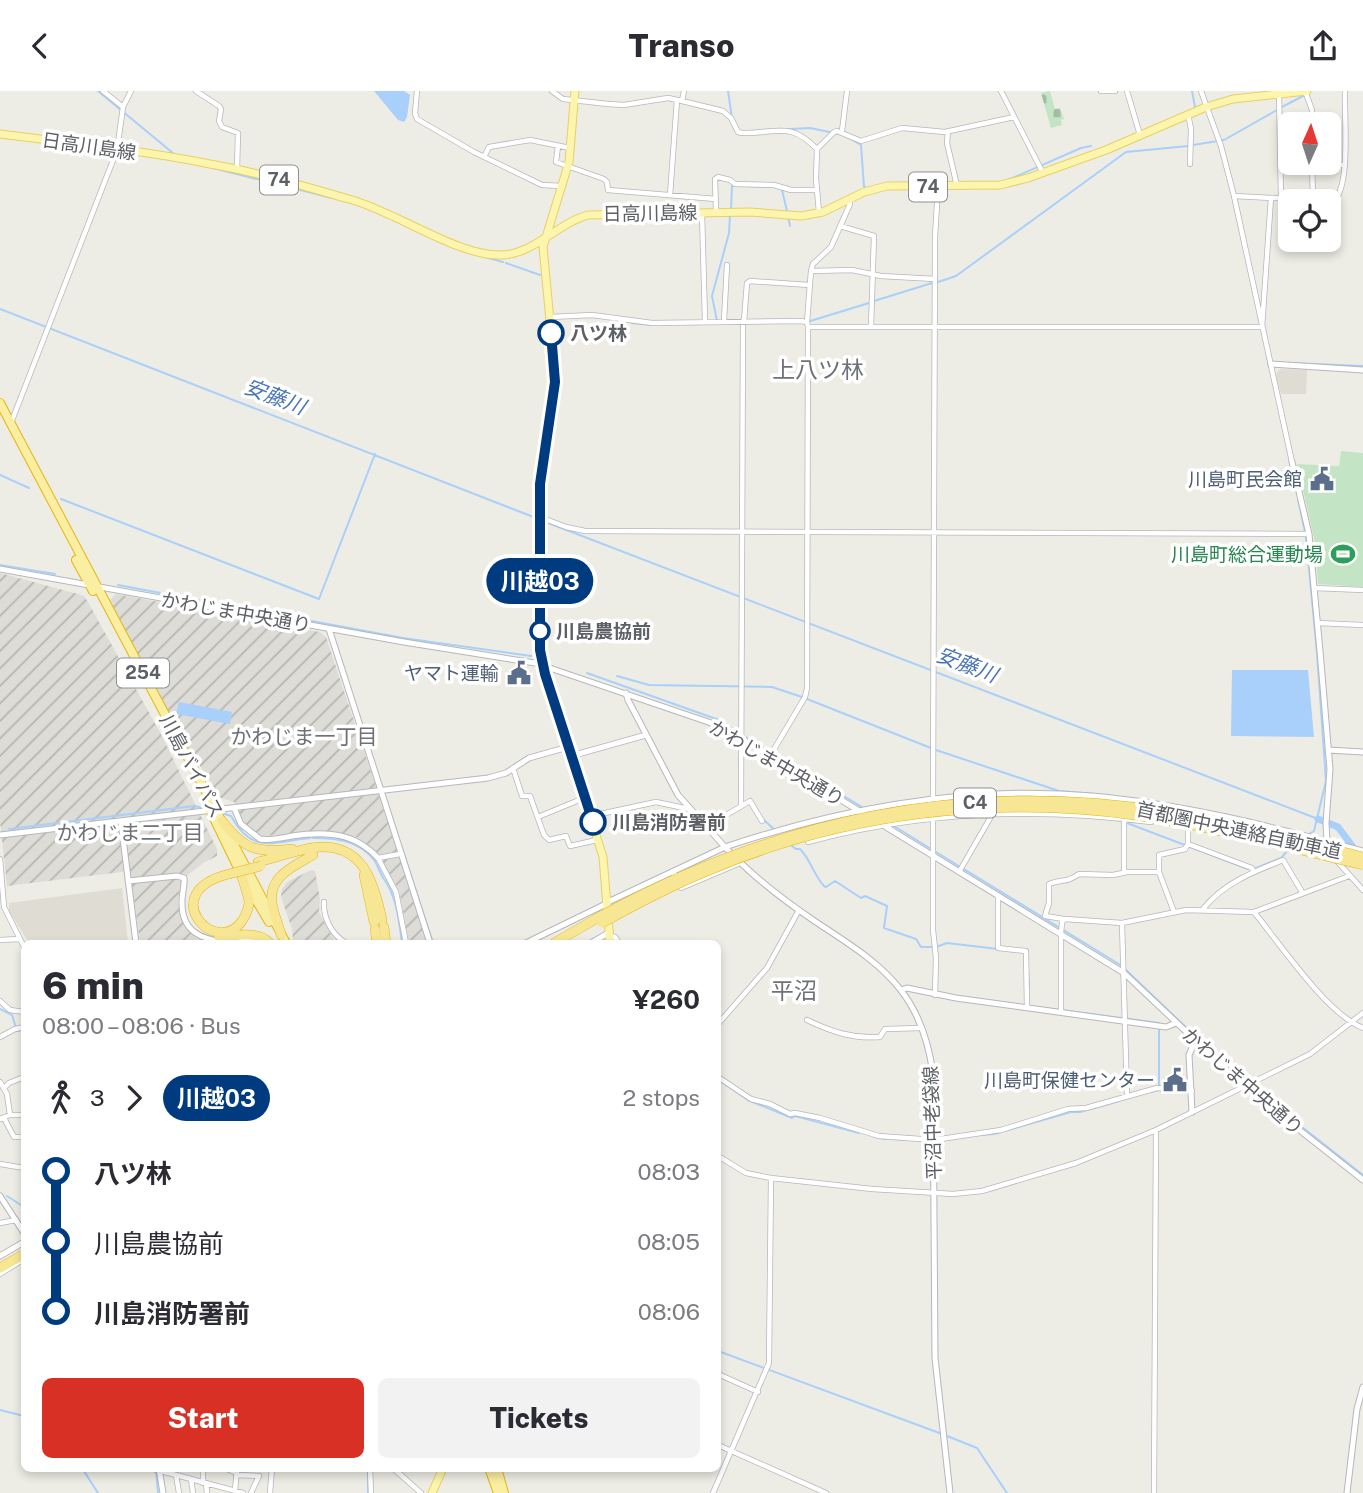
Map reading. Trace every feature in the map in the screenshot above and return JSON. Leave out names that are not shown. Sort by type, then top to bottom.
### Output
[{"type":"highway","name":"川島バイパス","points":[[0,403],[93,585]]},
{"type":"highway","name":"川島バイパス","points":[[0,414],[213,811],[241,874],[281,940]]},
{"type":"highway","name":"首都圏中央連絡自動車道","points":[[570,940],[682,875],[757,845],[858,818],[962,803],[1038,801],[1132,807],[1228,824],[1363,857]]},
{"type":"highway","name":"首都圏中央連絡自動車道","points":[[560,940],[712,868],[782,844],[861,824],[910,815],[962,810],[1026,808],[1131,814],[1227,832],[1363,865]]},
{"type":"highway","name":"川島バイパス","points":[[213,811],[222,821],[282,940]]},
{"type":"highway","points":[[222,821],[243,843],[256,850],[346,852],[360,861],[370,876],[378,932]]},
{"type":"highway","points":[[266,940],[254,935],[217,937],[202,932],[189,913],[188,904],[195,884],[215,872],[312,852]]},
{"type":"highway","points":[[282,940],[272,902],[273,886],[276,879],[312,852]]},
{"type":"highway","points":[[228,871],[205,882],[194,895],[193,910],[198,920],[204,927],[217,933],[231,930],[244,918],[249,902],[241,874]]},
{"type":"highway","points":[[0,1261],[21,1249]]},
{"type":"highway","points":[[0,1268],[21,1256]]},
{"type":"highway","points":[[490,1472],[498,1493]]},
{"type":"highway","points":[[498,1472],[505,1493]]},
{"type":"main road","points":[[575,91],[568,166],[545,237],[543,255],[555,382],[541,474],[540,650],[542,665],[605,866],[610,937]]},
{"type":"main road","name":"日高川島線","points":[[0,134],[237,169],[360,202],[395,215],[458,245],[486,254],[510,255],[520,252],[570,221],[588,215],[716,212],[796,216],[819,213],[873,189],[1000,185],[1043,173],[1206,107],[1233,99],[1306,91]]},
{"type":"main road","points":[[432,1493],[441,1472]]},
{"type":"street","points":[[103,91],[122,107]]},
{"type":"street","points":[[11,424],[117,150],[122,107],[131,91]]},
{"type":"street","points":[[196,91],[219,106],[219,121],[222,127],[238,133],[237,169]]},
{"type":"street","points":[[418,91],[415,113],[417,119],[484,157],[542,185],[562,186]]},
{"type":"street","points":[[552,91],[563,99],[624,105],[654,99],[680,101],[723,111],[731,118],[738,132],[788,130],[817,149]]},
{"type":"street","points":[[670,195],[680,101],[684,91]]},
{"type":"street","points":[[842,131],[847,91]]},
{"type":"street","points":[[1001,91],[1043,173]]},
{"type":"street","points":[[1101,91],[1115,91]]},
{"type":"street","points":[[1127,91],[1140,135]]},
{"type":"street","points":[[1201,91],[1221,146],[1234,196],[1309,534],[1330,778],[1327,841],[1340,866],[1363,890]]},
{"type":"street","points":[[1306,91],[1312,112]]},
{"type":"street","points":[[1341,191],[1345,165],[1345,91]]},
{"type":"street","points":[[1279,94],[1281,189]]},
{"type":"street","points":[[1188,114],[1191,129],[1190,164]]},
{"type":"street","points":[[819,213],[817,149],[834,132],[842,131],[861,141],[902,128],[948,131],[1014,117]]},
{"type":"street","points":[[948,131],[947,143],[957,187]]},
{"type":"street","points":[[484,157],[489,147],[524,140],[537,140],[571,148]]},
{"type":"street","points":[[558,146],[556,162],[606,180],[607,189],[610,191],[716,199]]},
{"type":"street","points":[[1341,165],[1345,165]]},
{"type":"street","points":[[716,212],[715,179],[718,177],[735,184],[817,190]]},
{"type":"street","points":[[933,799],[935,279],[938,187]]},
{"type":"street","points":[[1234,196],[1278,199]]},
{"type":"street","points":[[1262,327],[1271,198]]},
{"type":"street","points":[[769,756],[805,697],[807,688],[808,325],[811,271],[813,264],[831,247],[850,199]]},
{"type":"street","points":[[702,212],[705,321]]},
{"type":"street","points":[[840,226],[874,236],[871,327]]},
{"type":"street","points":[[724,321],[727,265]]},
{"type":"street","points":[[811,271],[852,270],[872,275],[935,279]]},
{"type":"street","points":[[741,805],[744,321],[747,283],[809,285]]},
{"type":"street","points":[[550,317],[592,315],[652,323],[744,321],[871,327],[1262,327]]},
{"type":"street","points":[[1271,364],[1363,370]]},
{"type":"street","points":[[540,516],[566,527],[585,531],[1309,534]]},
{"type":"street","name":"かわじま中央通り","points":[[0,569],[329,629],[512,658],[542,665],[720,726],[1124,969],[1176,1023],[1246,1088],[1363,1180]]},
{"type":"street","points":[[1314,588],[1363,590]]},
{"type":"street","points":[[1317,623],[1363,625]]},
{"type":"street","points":[[329,629],[429,940]]},
{"type":"street","name":"平沼中老袋線","points":[[626,693],[678,795],[689,809],[740,863],[799,910],[863,955],[901,990],[922,1028],[933,1074],[935,1358],[950,1493]]},
{"type":"street","points":[[571,756],[646,736]]},
{"type":"street","points":[[0,835],[488,778],[529,758],[568,747]]},
{"type":"street","points":[[1328,750],[1363,753]]},
{"type":"street","points":[[513,768],[522,796],[530,796],[548,840],[566,836],[569,846],[598,840]]},
{"type":"street","points":[[959,872],[1003,794]]},
{"type":"street","points":[[532,940],[725,847],[859,811],[933,799],[1003,794],[1060,794],[1122,799],[1187,809],[1363,851]]},
{"type":"street","points":[[538,817],[584,798]]},
{"type":"street","points":[[1122,799],[1124,873]]},
{"type":"street","points":[[706,827],[751,801],[762,821]]},
{"type":"street","points":[[591,816],[656,803],[689,809]]},
{"type":"street","points":[[234,808],[240,824],[260,839],[322,833],[343,835],[361,843],[378,858],[396,892],[405,940]]},
{"type":"street","points":[[1174,912],[1159,872],[1159,855],[1185,849],[1188,844],[1187,809]]},
{"type":"street","points":[[805,824],[808,842],[841,833],[933,818],[993,813],[1085,814],[1124,818],[1251,842]]},
{"type":"street","points":[[933,818],[935,995]]},
{"type":"street","points":[[121,822],[136,940]]},
{"type":"street","points":[[1188,844],[1254,871]]},
{"type":"street","points":[[378,858],[400,854]]},
{"type":"street","points":[[0,859],[5,913],[20,939],[0,940]]},
{"type":"street","points":[[1202,910],[1221,891],[1245,875],[1285,860],[1303,893]]},
{"type":"street","points":[[673,871],[681,888],[740,863]]},
{"type":"street","points":[[1159,872],[1079,874],[1070,881],[1049,884],[1049,903],[1045,916],[1122,923],[1174,912],[1254,912],[1349,876]]},
{"type":"street","points":[[128,881],[177,876],[184,878],[182,908],[188,925],[197,935],[210,940]]},
{"type":"street","points":[[998,895],[998,948],[1026,951],[1027,1008]]},
{"type":"street","points":[[324,902],[323,913],[343,940]]},
{"type":"street","points":[[721,1021],[767,968],[799,910]]},
{"type":"street","points":[[1254,912],[1325,1000],[1350,1023],[1363,1028]]},
{"type":"street","points":[[1061,1012],[1061,930],[1065,919]]},
{"type":"street","points":[[1122,923],[1127,1095]]},
{"type":"street","points":[[901,990],[907,988],[935,995],[1166,1027],[1176,1023]]},
{"type":"street","points":[[0,1001],[10,1010],[21,1012]]},
{"type":"street","points":[[721,1158],[746,1173],[771,1178],[859,1188],[964,1194],[982,1192],[1065,1167],[1156,1130],[1246,1088],[1310,1054],[1363,1013]]},
{"type":"street","points":[[807,1020],[836,1034],[866,1038],[880,1037],[885,1029],[922,1028]]},
{"type":"street","points":[[0,1037],[21,1028]]},
{"type":"street","points":[[1192,1112],[1189,1055],[1195,1041]]},
{"type":"street","points":[[4,1088],[21,1078]]},
{"type":"street","points":[[721,1079],[751,1099],[771,1104],[790,1114],[820,1118],[879,1136],[934,1140],[1001,1130],[1057,1115],[1068,1109],[1086,1108],[1164,1087],[1192,1091]]},
{"type":"street","points":[[0,1082],[10,1103],[10,1115]]},
{"type":"street","points":[[21,1115],[10,1115],[2,1119],[14,1137],[21,1137]]},
{"type":"street","points":[[1154,1493],[1156,1130]]},
{"type":"street","points":[[0,1164],[21,1168]]},
{"type":"street","points":[[713,1493],[770,1359],[771,1178]]},
{"type":"street","points":[[0,1196],[21,1228]]},
{"type":"street","points":[[0,1223],[16,1220]]},
{"type":"street","points":[[0,1256],[21,1244]]},
{"type":"street","points":[[0,1274],[21,1261]]},
{"type":"street","points":[[721,1375],[758,1392]]},
{"type":"street","points":[[1348,1493],[1357,1409],[1363,1387]]},
{"type":"street","points":[[721,1446],[826,1493]]},
{"type":"street","points":[[157,1472],[163,1493]]},
{"type":"street","points":[[164,1472],[222,1490],[243,1493]]},
{"type":"street","points":[[203,1472],[207,1493]]},
{"type":"street","points":[[236,1492],[237,1472],[259,1476],[251,1493]]},
{"type":"street","points":[[270,1493],[272,1472]]},
{"type":"street","points":[[370,1472],[371,1493]]},
{"type":"street","points":[[397,1472],[421,1493]]},
{"type":"street","points":[[176,1475],[178,1493]]},
{"type":"street","points":[[191,1479],[193,1493]]},
{"type":"shaded area","points":[[1280,369],[1307,370],[1306,394],[1281,394],[1276,374]]},
{"type":"shaded area","points":[[0,573],[84,596],[162,736],[217,849],[217,856],[188,875],[180,887],[178,902],[184,926],[200,940],[140,940],[130,871],[7,886],[0,821]]},
{"type":"shaded area","points":[[116,594],[320,632],[326,637],[427,940],[408,940],[399,890],[379,855],[366,843],[356,837],[336,832],[262,836],[246,825],[234,802],[221,798],[178,732],[110,600]]},
{"type":"shaded area","points":[[311,870],[315,871],[320,899],[319,912],[335,940],[293,940],[281,897],[287,882]]},
{"type":"shaded area","points":[[122,888],[128,940],[27,940],[9,911],[9,903]]},
{"type":"green space","points":[[1050,91],[1055,109],[1060,108],[1064,119],[1061,120],[1062,125],[1051,128],[1041,93]]},
{"type":"green space","points":[[1341,451],[1363,453],[1363,587],[1318,584],[1314,538],[1297,464],[1339,466]]},
{"type":"water","points":[[374,91],[404,91],[410,95],[404,122],[398,120]]},
{"type":"water","points":[[1232,670],[1308,670],[1314,737],[1231,736]]},
{"type":"water","points":[[179,702],[232,712],[230,724],[176,714]]},
{"type":"waterway","points":[[98,91],[174,154]]},
{"type":"waterway","points":[[728,91],[732,118]]},
{"type":"waterway","points":[[1192,91],[1195,107]]},
{"type":"waterway","points":[[1282,107],[1305,95]]},
{"type":"waterway","points":[[1193,145],[1224,140],[1277,110]]},
{"type":"waterway","points":[[752,131],[810,128],[839,134]]},
{"type":"waterway","points":[[851,139],[861,145],[864,187],[867,188]]},
{"type":"waterway","points":[[1008,180],[1091,146]]},
{"type":"waterway","points":[[938,282],[956,276],[1126,152],[1188,146]]},
{"type":"waterway","points":[[209,167],[332,198]]},
{"type":"waterway","points":[[731,209],[732,186],[735,186]]},
{"type":"waterway","points":[[744,186],[767,187]]},
{"type":"waterway","points":[[782,190],[787,211]]},
{"type":"waterway","points":[[717,321],[712,296],[729,233],[730,214]]},
{"type":"waterway","points":[[788,216],[790,226]]},
{"type":"waterway","points":[[485,257],[503,262]]},
{"type":"waterway","points":[[506,263],[540,275]]},
{"type":"waterway","points":[[874,301],[932,283]]},
{"type":"waterway","points":[[807,322],[869,303]]},
{"type":"waterway","name":"安藤川","points":[[0,309],[536,518]]},
{"type":"waterway","points":[[632,323],[651,325]]},
{"type":"waterway","points":[[1267,357],[1269,367]]},
{"type":"waterway","points":[[1289,363],[1363,366]]},
{"type":"waterway","points":[[61,499],[319,599],[375,454]]},
{"type":"waterway","points":[[0,475],[29,488]]},
{"type":"waterway","points":[[1298,499],[1305,532]]},
{"type":"waterway","name":"安藤川","points":[[543,521],[1318,819]]},
{"type":"waterway","points":[[1306,537],[1326,781],[1314,831],[1309,834]]},
{"type":"waterway","points":[[0,565],[55,574]]},
{"type":"waterway","points":[[118,585],[403,638],[531,656]]},
{"type":"waterway","points":[[587,673],[719,720],[769,752]]},
{"type":"waterway","points":[[617,676],[649,685],[772,687],[802,697]]},
{"type":"waterway","points":[[807,699],[936,750],[1059,791],[1096,794]]},
{"type":"waterway","points":[[774,754],[862,807]]},
{"type":"waterway","points":[[9,829],[194,806],[203,808]]},
{"type":"waterway","points":[[222,813],[231,816],[239,828],[256,841],[274,843],[310,838]]},
{"type":"waterway","name":"安藤川","points":[[1318,819],[1338,827],[1356,851]]},
{"type":"waterway","points":[[764,820],[775,830]]},
{"type":"waterway","points":[[1119,820],[1248,869]]},
{"type":"waterway","points":[[894,826],[931,849]]},
{"type":"waterway","points":[[313,838],[354,844],[368,853],[395,902],[402,940]]},
{"type":"waterway","points":[[401,845],[432,940]]},
{"type":"waterway","points":[[792,846],[804,853],[824,886],[835,881],[861,898],[865,896],[887,906],[884,928],[916,939],[921,947],[936,947],[947,943],[998,949]]},
{"type":"waterway","points":[[1254,869],[1281,858],[1288,850]]},
{"type":"waterway","points":[[936,852],[1122,966]]},
{"type":"waterway","points":[[1028,952],[1028,963]]},
{"type":"waterway","points":[[1028,969],[1029,988]]},
{"type":"waterway","points":[[1126,970],[1236,1075],[1363,1175]]},
{"type":"waterway","points":[[1045,1008],[1159,1023],[1159,1090],[1151,1092]]},
{"type":"waterway","points":[[0,1009],[12,1015],[17,1031],[21,1030]]},
{"type":"waterway","points":[[723,1083],[748,1100],[792,1118],[795,1116],[859,1133]]},
{"type":"waterway","points":[[982,1135],[1119,1101]]},
{"type":"waterway","points":[[874,1137],[886,1139]]},
{"type":"waterway","points":[[891,1139],[910,1140]]},
{"type":"waterway","points":[[7,1196],[21,1205]]},
{"type":"waterway","points":[[721,1352],[942,1434]]},
{"type":"waterway","points":[[0,1410],[21,1415]]},
{"type":"waterway","points":[[947,1436],[977,1448],[1007,1493]]},
{"type":"waterway","points":[[85,1472],[98,1493]]},
{"type":"waterway","points":[[156,1472],[158,1493]]},
{"type":"waterway","points":[[368,1472],[368,1493]]},
{"type":"bus line","name":"川越03","points":[[551,333],[555,382],[540,484],[540,650],[542,665],[593,822]]},
{"type":"place","name":"八ツ林","points":[[551,333]]},
{"type":"place","name":"川島町民会館","points":[[1322,479]]},
{"type":"place","name":"川島町総合運動場","points":[[1343,554]]},
{"type":"place","name":"川島農協前","points":[[540,631]]},
{"type":"place","name":"ヤマト運輸","points":[[519,673]]},
{"type":"place","name":"川島消防署前","points":[[593,822]]},
{"type":"place","name":"川島町保健センター","points":[[1175,1080]]},
{"type":"district","name":"上八ツ林","points":[[818,370]]},
{"type":"district","name":"かわじま一丁目","points":[[304,737]]},
{"type":"district","name":"かわじま二丁目","points":[[130,833]]},
{"type":"district","name":"平沼","points":[[794,991]]}]
